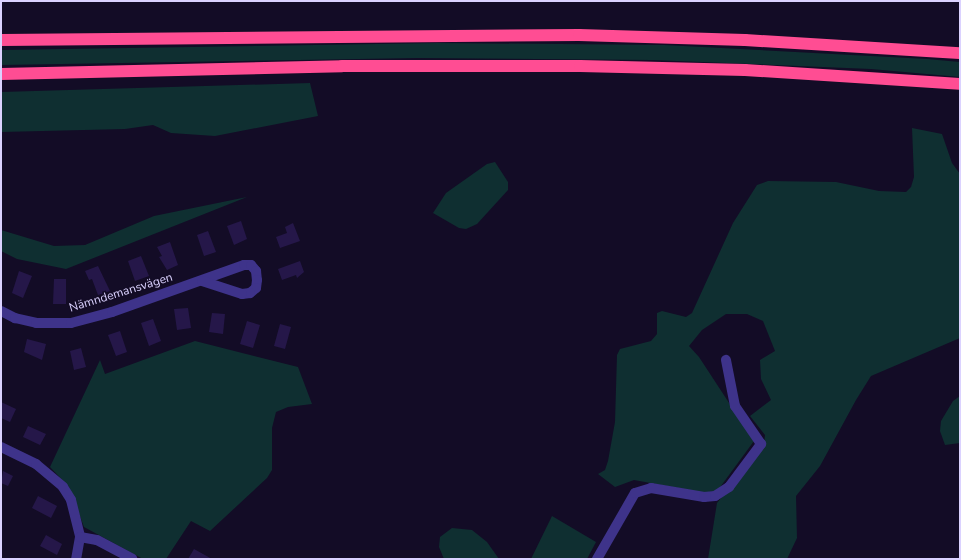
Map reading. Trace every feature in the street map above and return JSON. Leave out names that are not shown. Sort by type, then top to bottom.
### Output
[{"type":"highway","points":[[1,40],[579,35],[760,40],[960,53]]},
{"type":"highway","points":[[1,74],[342,66],[580,66],[745,70],[960,84]]},
{"type":"street","name":"Nämndemansvägen","points":[[1,311],[15,318],[36,322],[71,323],[112,312],[244,265],[251,265],[256,271],[258,280],[256,288],[250,293],[242,294],[202,281]]},
{"type":"street","points":[[597,559],[635,493],[651,488],[704,497],[715,496],[729,487],[761,444],[736,406],[726,360]]},
{"type":"street","points":[[1,447],[36,464],[63,486],[71,500],[80,537],[76,559]]},
{"type":"street","points":[[80,537],[97,540],[132,559]]},
{"type":"green space","points":[[438,43],[664,45],[927,59],[960,62],[960,77],[871,69],[652,60],[418,58],[1,65],[1,50]]},
{"type":"green space","points":[[310,83],[318,116],[215,136],[171,133],[153,125],[125,129],[1,132],[1,92]]},
{"type":"green space","points":[[912,128],[942,134],[952,163],[960,174],[960,338],[871,376],[856,400],[820,466],[796,496],[797,538],[787,559],[708,559],[717,503],[764,444],[765,435],[750,416],[771,400],[761,379],[760,360],[775,351],[763,321],[747,314],[726,314],[702,330],[689,346],[699,357],[754,441],[718,490],[705,493],[634,480],[615,487],[598,474],[605,470],[608,461],[615,422],[617,355],[620,349],[651,341],[657,334],[657,313],[662,311],[686,317],[692,313],[733,223],[757,185],[768,181],[836,182],[879,191],[906,192],[911,187],[914,177]]},
{"type":"green space","points":[[495,162],[508,182],[508,190],[477,224],[466,229],[459,228],[433,213],[446,193],[487,164]]},
{"type":"green space","points":[[247,197],[66,269],[17,259],[1,251],[1,230],[54,246],[85,245],[154,216]]},
{"type":"green space","points":[[195,341],[298,367],[312,404],[288,407],[276,412],[272,428],[272,470],[267,478],[210,531],[191,521],[166,559],[143,559],[84,527],[69,487],[50,467],[100,360],[105,374]]},
{"type":"green space","points":[[960,396],[960,443],[945,445],[940,431],[941,421],[953,401]]},
{"type":"green space","points":[[552,516],[596,542],[587,559],[531,559]]},
{"type":"green space","points":[[452,528],[472,530],[487,542],[499,559],[444,559],[439,547],[440,537]]},
{"type":"building","points":[[241,221],[247,239],[234,245],[227,226]]},
{"type":"building","points":[[293,223],[300,241],[280,248],[276,237],[287,233],[285,227]]},
{"type":"building","points":[[208,231],[216,252],[204,256],[197,235]]},
{"type":"building","points":[[170,242],[178,265],[167,270],[159,257],[162,256],[157,247]]},
{"type":"building","points":[[141,256],[149,276],[135,281],[128,261]]},
{"type":"building","points":[[300,261],[304,272],[297,278],[296,275],[282,280],[278,269]]},
{"type":"building","points":[[98,266],[110,291],[98,295],[92,279],[89,280],[85,271]]},
{"type":"building","points":[[19,271],[32,276],[23,298],[12,293]]},
{"type":"building","points":[[54,279],[66,279],[66,304],[53,304]]},
{"type":"building","points":[[188,308],[191,328],[177,330],[174,309]]},
{"type":"building","points":[[212,313],[225,314],[223,334],[209,332]]},
{"type":"building","points":[[153,319],[161,341],[149,346],[141,323]]},
{"type":"building","points":[[247,321],[260,325],[253,348],[240,344]]},
{"type":"building","points":[[280,324],[291,327],[285,349],[274,346]]},
{"type":"building","points":[[120,331],[127,352],[116,356],[108,335]]},
{"type":"building","points":[[27,339],[46,344],[42,360],[24,352]]},
{"type":"building","points":[[81,348],[86,367],[74,370],[70,351]]},
{"type":"building","points":[[1,402],[16,409],[10,422],[1,418]]},
{"type":"building","points":[[28,426],[46,434],[40,445],[23,437]]},
{"type":"building","points":[[3,471],[13,476],[8,486],[1,483]]},
{"type":"building","points":[[38,496],[57,506],[51,518],[32,508]]},
{"type":"building","points":[[46,535],[62,544],[57,555],[40,546]]},
{"type":"building","points":[[194,549],[212,559],[188,559]]}]
